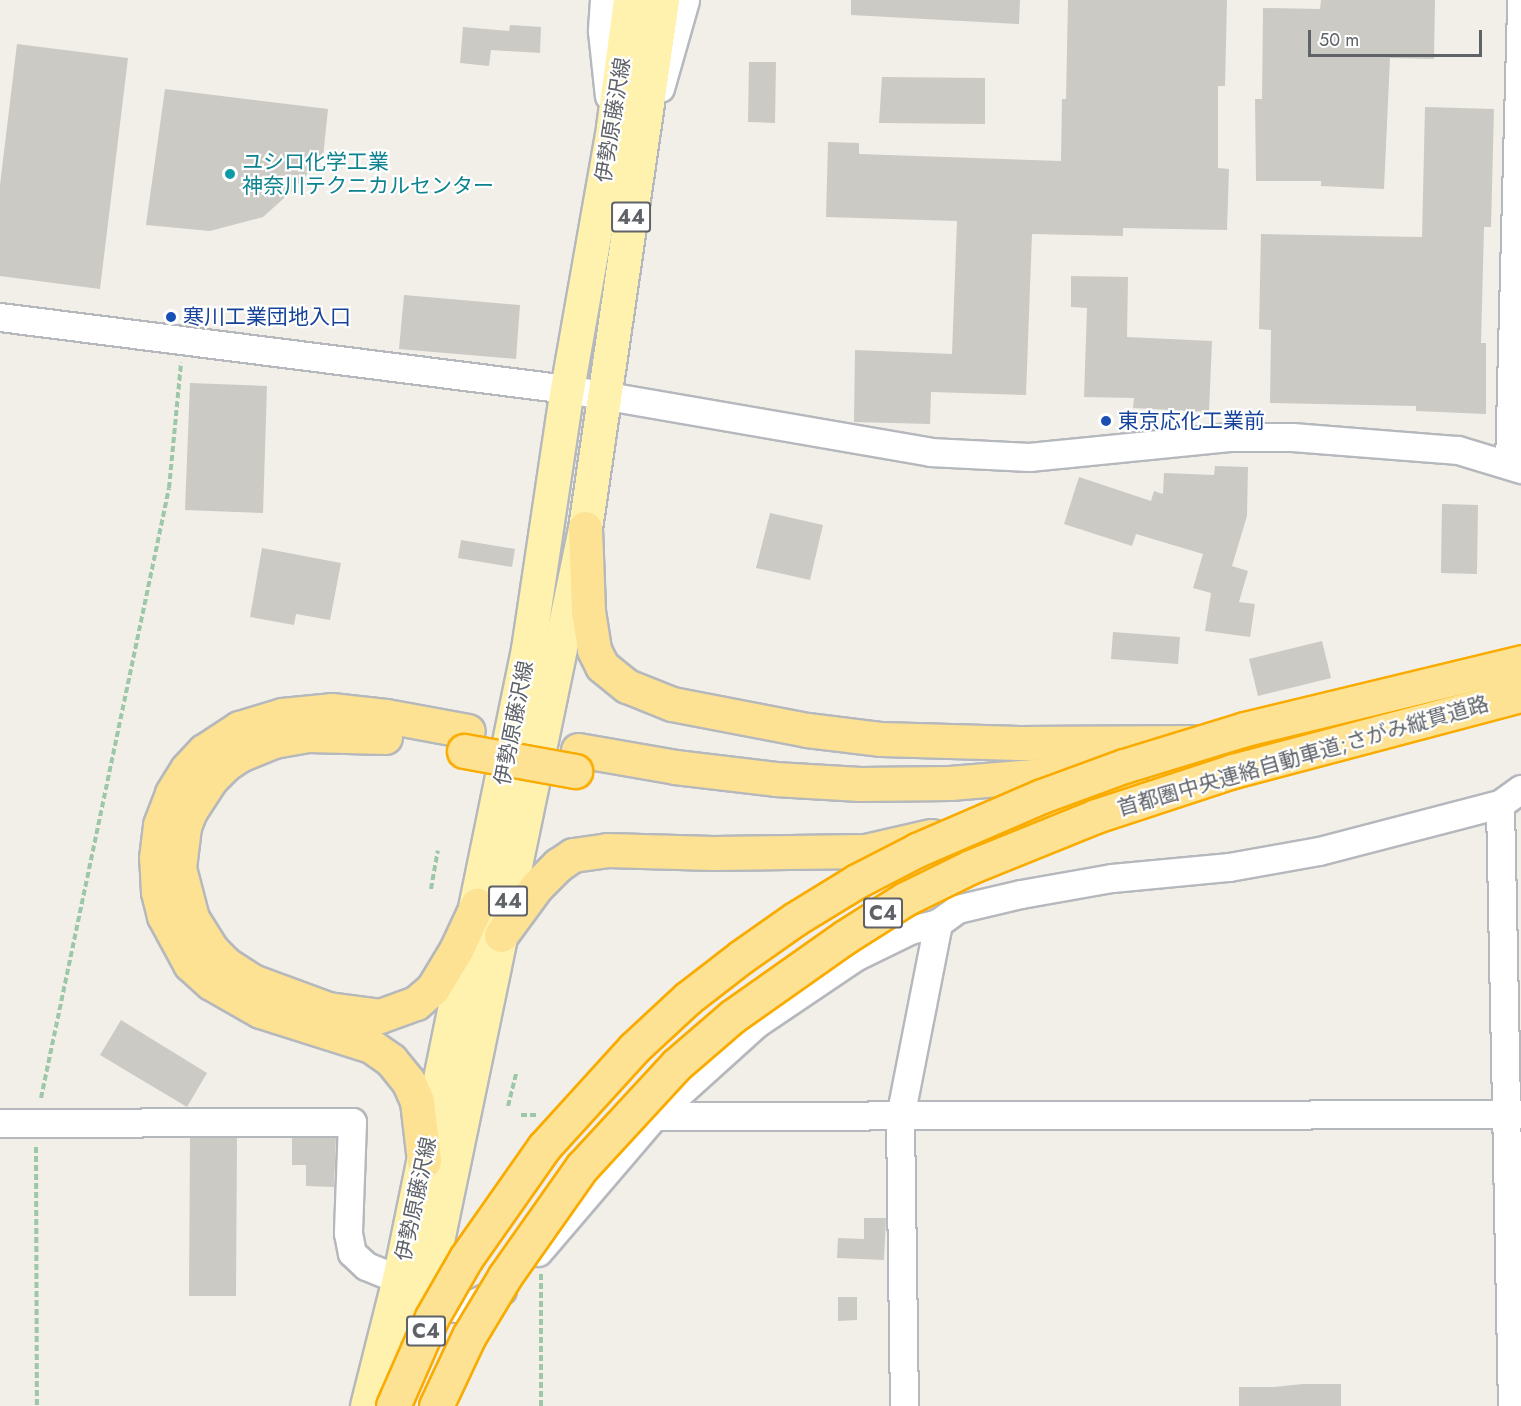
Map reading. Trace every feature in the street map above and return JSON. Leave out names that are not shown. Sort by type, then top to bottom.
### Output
[{"type":"highway","points":[[585,528],[589,621],[594,650],[602,666],[627,686],[672,704],[796,728],[881,739],[1019,744],[1201,742]]},
{"type":"highway","points":[[477,905],[456,950],[433,988],[416,1003],[380,1016],[328,1009],[252,981],[226,964],[212,950],[192,918],[179,868],[183,827],[190,811],[211,779],[226,764],[248,751],[274,741],[324,734],[466,741],[576,760],[675,767],[775,779],[860,784],[950,783],[1067,775],[1128,766],[1201,742],[1352,700],[1521,645]]},
{"type":"highway","name":"首都圏中央連絡自動車道;さがみ縦貫道路","points":[[393,1406],[432,1317],[466,1258],[544,1147],[618,1064],[688,998],[795,919],[857,881],[917,850],[1042,796],[1124,766],[1245,729],[1521,662]]},
{"type":"highway","name":"首都圏中央連絡自動車道;さがみ縦貫道路","points":[[436,1406],[469,1336],[505,1276],[582,1167],[629,1113],[709,1037],[788,975],[845,937],[905,899],[970,867],[1096,816],[1233,771],[1521,695]]},
{"type":"highway","points":[[424,1161],[417,1101],[408,1081],[391,1059],[371,1046],[260,1011],[211,983],[190,964],[164,916],[158,892],[156,858],[160,825],[172,793],[187,769],[204,751],[239,728],[282,715],[331,710],[386,716],[466,741]]},
{"type":"highway","points":[[501,935],[537,886],[558,865],[573,855],[607,849],[713,853],[865,851],[1101,798],[1353,737],[1521,710]]},
{"type":"highway","points":[[576,760],[648,784],[782,802],[891,804],[1101,798]]},
{"type":"main road","name":"44","points":[[630,0],[642,37]]},
{"type":"main road","name":"44","points":[[642,37],[662,0]]},
{"type":"main road","name":"伊勢原藤沢線","points":[[367,1406],[399,1280],[528,649],[567,389],[613,127],[642,37]]},
{"type":"main road","name":"伊勢原藤沢線","points":[[403,1406],[585,528],[642,145],[642,37]]},
{"type":"street","points":[[604,0],[602,31],[613,127]]},
{"type":"street","points":[[642,145],[680,25],[685,0]]},
{"type":"street","points":[[0,317],[567,389],[930,452],[1029,457],[1229,437],[1292,437],[1458,450],[1515,466],[1521,0]]},
{"type":"street","points":[[423,1307],[463,1308],[512,1286],[540,1249],[654,1116],[756,1023],[855,957],[909,930],[938,924],[957,909],[1021,894],[1113,878],[1229,867],[1307,853],[1511,796],[1514,1114],[1512,1406]]},
{"type":"street","points":[[904,1406],[900,1117],[938,924]]},
{"type":"street","points":[[654,1116],[1514,1114]]},
{"type":"street","points":[[0,1123],[352,1122],[348,1233],[352,1253],[366,1266],[399,1280]]},
{"type":"path","points":[[37,1406],[36,1122],[169,488],[183,341]]},
{"type":"path","points":[[430,889],[438,851]]},
{"type":"path","points":[[508,1106],[516,1073]]},
{"type":"path","points":[[540,1249],[541,1406]]},
{"type":"building","points":[[851,0],[1020,0],[1019,24],[851,15]]},
{"type":"building","points":[[1068,0],[1227,0],[1225,86],[1218,86],[1218,168],[1229,169],[1227,230],[1123,228],[1123,236],[1032,234],[1026,395],[931,392],[930,424],[854,422],[855,350],[952,354],[957,221],[826,217],[828,142],[859,143],[859,154],[1061,161],[1062,99],[1066,99]]},
{"type":"building","points":[[1321,0],[1435,0],[1434,59],[1390,58],[1384,189],[1321,186],[1321,181],[1256,181],[1255,99],[1262,99],[1263,8],[1320,9]]},
{"type":"building","points":[[510,25],[541,27],[540,53],[491,50],[489,66],[460,63],[463,27],[509,31]]},
{"type":"building","points":[[17,44],[128,58],[100,289],[0,276],[0,185]]},
{"type":"building","points":[[749,62],[776,62],[775,123],[748,122]]},
{"type":"building","points":[[882,77],[985,78],[985,124],[879,123]]},
{"type":"building","name":"ユシロ化学工業 神奈川テクニカルセンター","points":[[165,89],[328,109],[323,157],[292,191],[263,217],[210,231],[146,225]]},
{"type":"building","points":[[1425,107],[1494,109],[1491,227],[1484,227],[1481,343],[1486,343],[1486,414],[1416,411],[1416,406],[1270,403],[1271,330],[1259,329],[1261,234],[1422,237]]},
{"type":"building","points":[[1071,276],[1128,277],[1127,337],[1212,341],[1209,412],[1133,408],[1134,398],[1084,397],[1087,308],[1071,307]]},
{"type":"building","points":[[404,295],[520,305],[516,359],[399,349]]},
{"type":"building","points":[[190,383],[267,386],[263,513],[185,510]]},
{"type":"building","points":[[1215,466],[1248,467],[1247,516],[1232,566],[1248,571],[1239,602],[1255,604],[1250,637],[1205,631],[1211,593],[1193,588],[1203,554],[1136,534],[1132,546],[1064,524],[1079,477],[1151,501],[1154,491],[1163,494],[1164,473],[1214,475]]},
{"type":"building","points":[[1442,504],[1478,505],[1477,574],[1441,573]]},
{"type":"building","points":[[770,513],[823,525],[810,580],[756,568]]},
{"type":"building","points":[[461,540],[515,549],[512,567],[458,558]]},
{"type":"building","points":[[262,548],[341,563],[330,620],[296,614],[294,625],[250,617]]},
{"type":"building","points":[[1113,632],[1180,637],[1178,664],[1111,659]]},
{"type":"building","points":[[1322,641],[1331,678],[1258,696],[1249,659]]},
{"type":"building","points":[[121,1020],[207,1073],[187,1107],[100,1055]]},
{"type":"building","points":[[190,1138],[237,1138],[236,1296],[189,1296]]},
{"type":"building","points":[[292,1138],[336,1138],[334,1187],[306,1186],[306,1165],[292,1165]]},
{"type":"building","points":[[864,1218],[886,1218],[884,1260],[837,1258],[838,1238],[864,1239]]},
{"type":"building","points":[[838,1297],[857,1297],[857,1320],[838,1321]]},
{"type":"building","points":[[1341,1384],[1341,1406],[1239,1406],[1239,1387]]},
{"type":"place","name":"ユシロ化学工業 神奈川テクニカルセンター","points":[[230,174]]},
{"type":"place","name":"寒川工業団地入口","points":[[171,317]]},
{"type":"place","name":"東京応化工業前","points":[[1106,421]]}]
